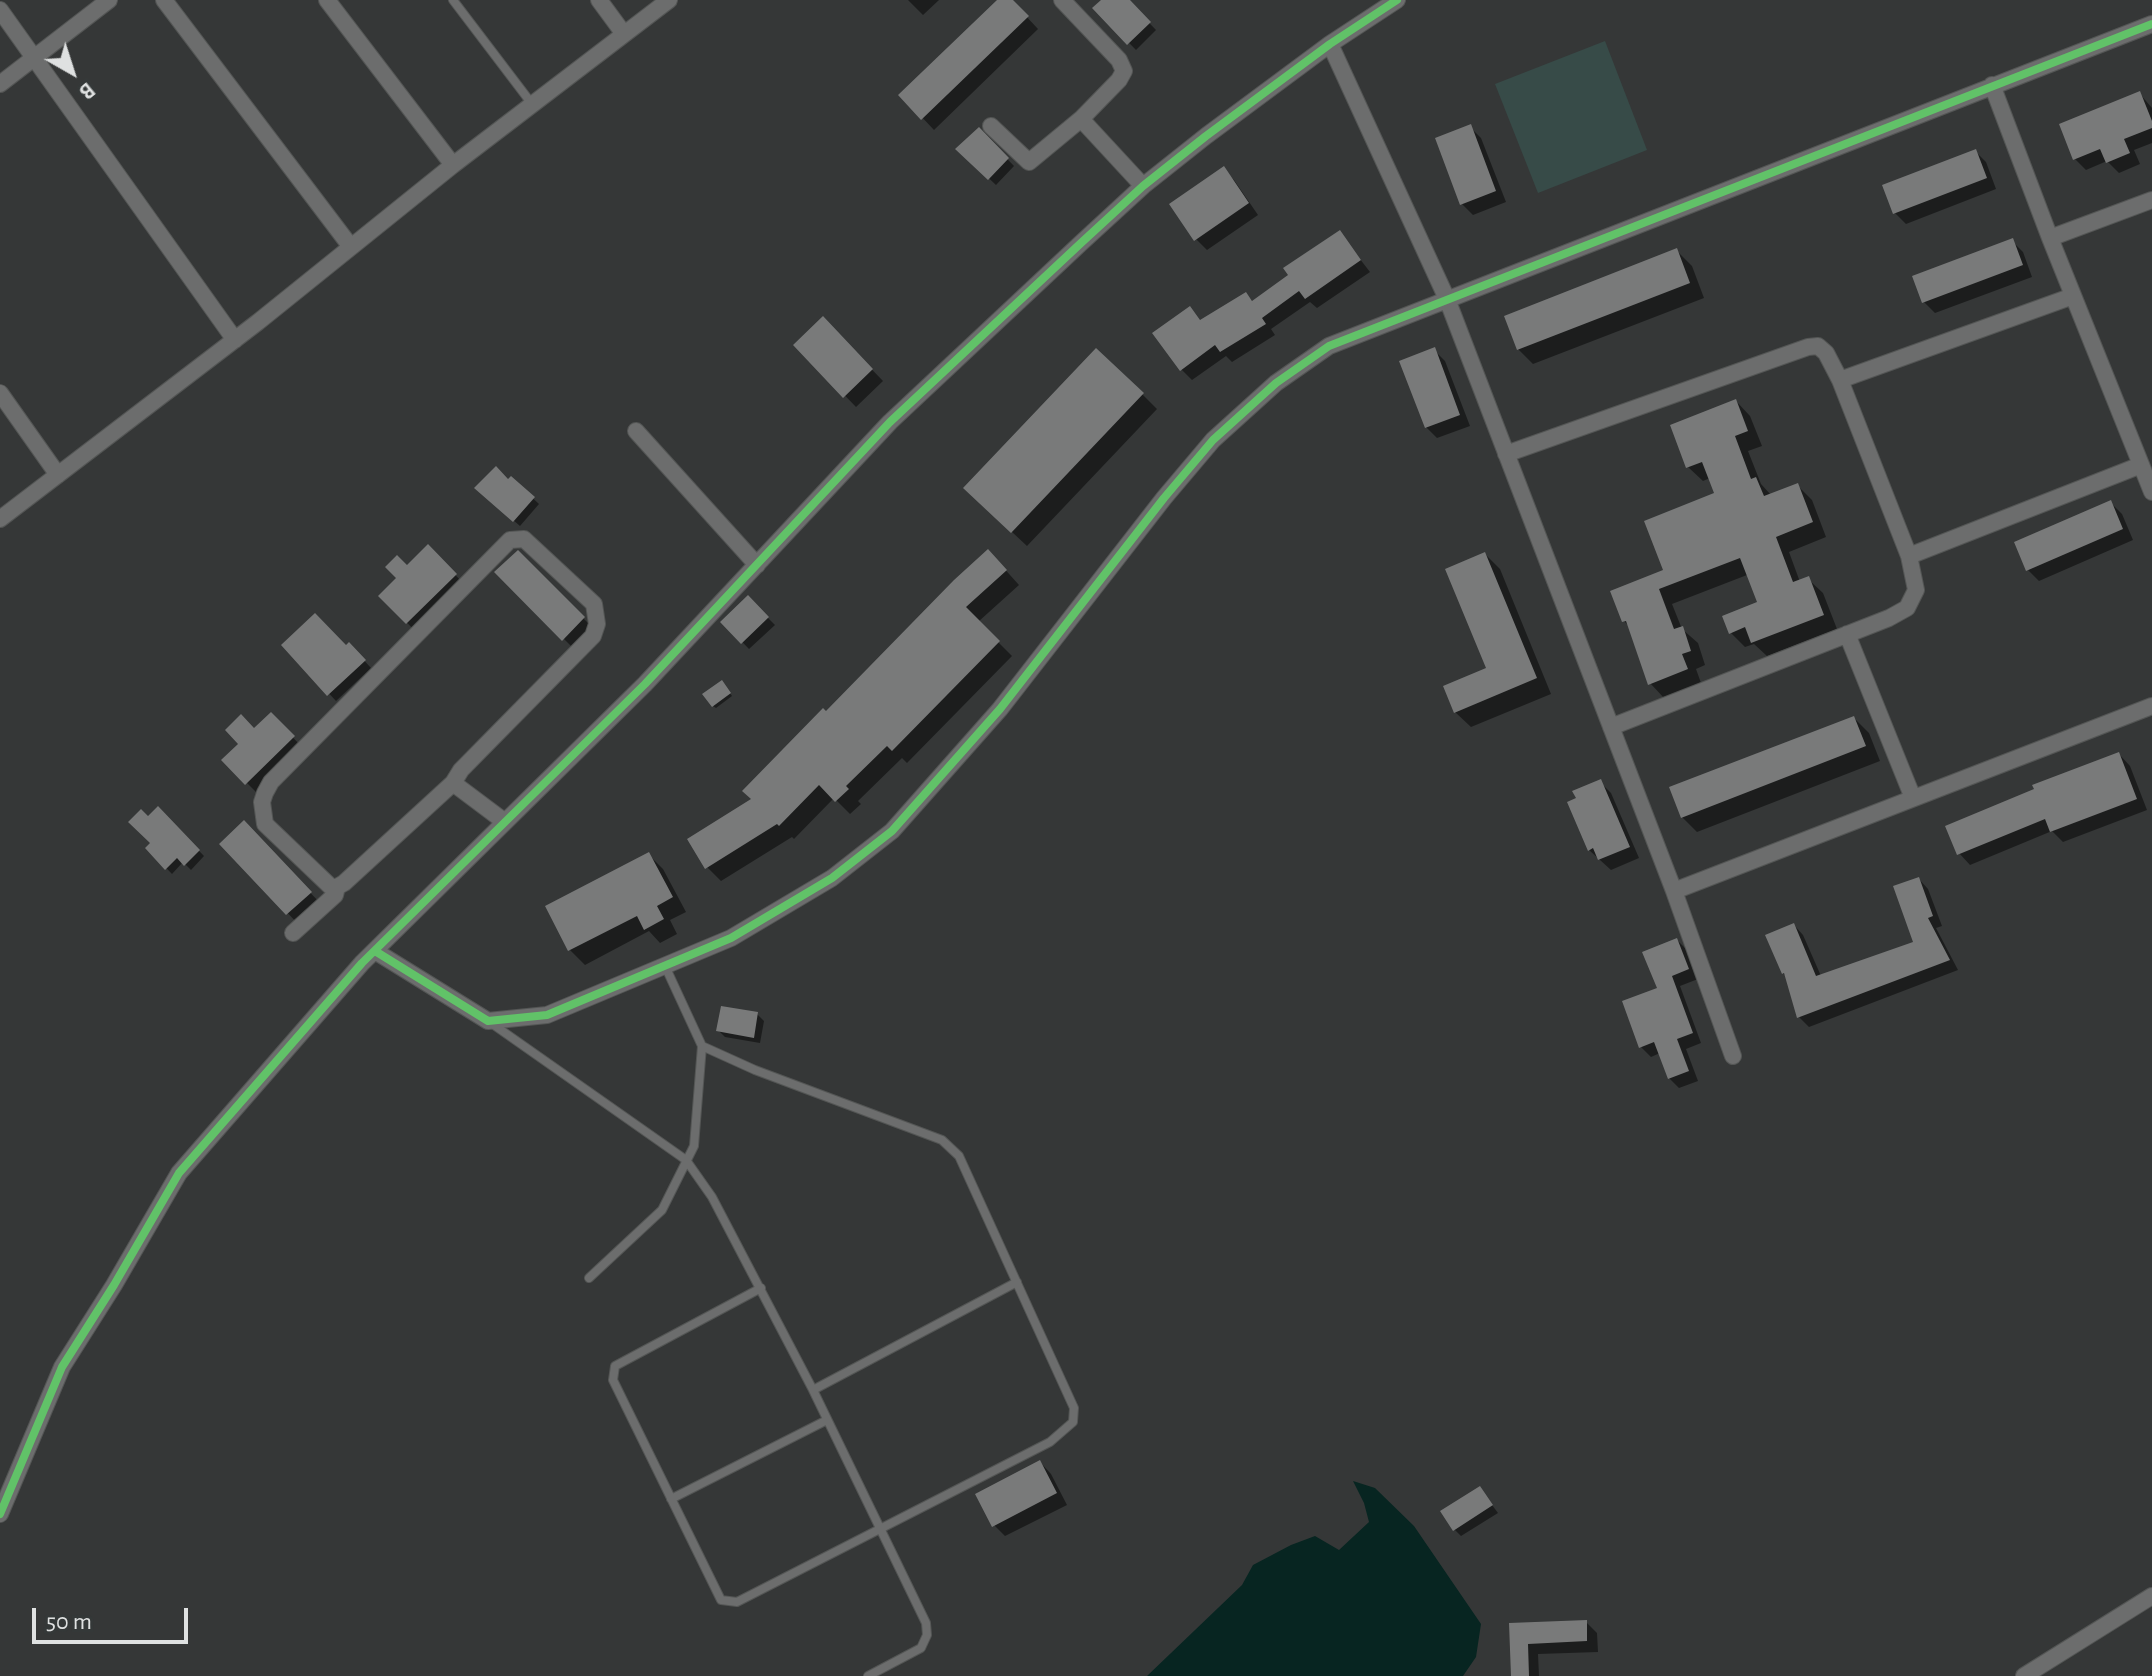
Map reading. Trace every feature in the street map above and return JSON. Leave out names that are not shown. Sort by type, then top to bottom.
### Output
[{"type":"street","points":[[0,84],[109,0]]},
{"type":"street","points":[[164,0],[351,247]]},
{"type":"street","points":[[327,0],[453,165]]},
{"type":"street","points":[[599,0],[624,34]]},
{"type":"street","points":[[0,519],[235,340],[453,165],[669,0]]},
{"type":"street","points":[[991,126],[1029,162],[1081,119],[1119,80],[1124,71],[1119,60],[1062,0]]},
{"type":"street","points":[[0,1514],[62,1367],[179,1173],[375,951],[645,684],[890,422],[1143,186],[1330,44],[1397,0]]},
{"type":"street","points":[[0,10],[235,340]]},
{"type":"street","points":[[375,951],[488,1021],[547,1015],[731,938],[832,878],[892,831],[1000,709],[1203,452],[1276,383],[1329,346],[2152,24]]},
{"type":"street","points":[[1330,44],[1447,299],[1674,891],[1733,1056]]},
{"type":"street","points":[[1992,85],[2152,492]]},
{"type":"street","points":[[1081,119],[1143,186]]},
{"type":"street","points":[[2050,238],[2152,200]]},
{"type":"street","points":[[1840,380],[2073,296]]},
{"type":"street","points":[[1506,454],[1818,346],[1826,353],[1840,380],[1909,556],[1916,590],[1907,608],[1611,727]]},
{"type":"street","points":[[0,393],[58,475]]},
{"type":"street","points":[[636,431],[757,565]]},
{"type":"street","points":[[1909,556],[2141,465]]},
{"type":"street","points":[[293,933],[335,895],[337,887],[453,783],[461,770],[593,636],[597,624],[594,604],[524,539],[510,540],[271,782],[265,793],[262,802],[265,824],[331,887],[337,887]]},
{"type":"street","points":[[1847,634],[1913,798]]},
{"type":"street","points":[[1674,891],[2152,706]]},
{"type":"street","points":[[453,783],[505,822]]},
{"type":"street","points":[[2024,1676],[2152,1596]]},
{"type":"lane","points":[[453,0],[532,104]]},
{"type":"lane","points":[[589,1278],[662,1210],[694,1146],[702,1046],[665,966]]},
{"type":"lane","points":[[488,1021],[686,1160],[712,1197],[813,1390],[926,1623],[927,1635],[921,1648],[868,1676]]},
{"type":"lane","points":[[702,1046],[755,1070],[942,1140],[959,1156],[1074,1408],[1073,1422],[1050,1442],[737,1602],[721,1600],[613,1380],[615,1366],[761,1288]]},
{"type":"lane","points":[[813,1390],[1017,1282]]},
{"type":"lane","points":[[671,1499],[827,1420]]},
{"type":"shaded area","points":[[1605,41],[1647,150],[1538,193],[1495,84]]},
{"type":"shaded area","points":[[1353,1481],[1375,1488],[1414,1526],[1481,1624],[1476,1657],[1463,1676],[1147,1676],[1242,1585],[1253,1565],[1315,1536],[1339,1550],[1369,1522]]},
{"type":"building","points":[[997,0],[1013,0],[1029,16],[921,120],[898,95]]},
{"type":"building","points":[[1101,0],[1130,0],[1151,22],[1127,45],[1092,8]]},
{"type":"building","points":[[2140,91],[2152,128],[2124,139],[2130,153],[2106,163],[2100,149],[2073,160],[2059,124]]},
{"type":"building","points":[[1471,124],[1496,191],[1460,205],[1435,138]]},
{"type":"building","points":[[979,127],[1009,158],[988,180],[955,149]]},
{"type":"building","points":[[1976,149],[1987,178],[1893,214],[1882,185]]},
{"type":"building","points":[[1224,166],[1249,203],[1194,241],[1169,204]]},
{"type":"building","points":[[1340,230],[1361,260],[1305,299],[1299,291],[1262,318],[1266,324],[1220,352],[1215,345],[1180,371],[1152,333],[1190,306],[1200,320],[1246,292],[1252,301],[1288,275],[1283,268]]},
{"type":"building","points":[[2013,238],[2023,265],[1922,303],[1912,276]]},
{"type":"building","points":[[1677,248],[1690,283],[1517,350],[1504,316]]},
{"type":"building","points":[[823,316],[873,369],[843,398],[793,345]]},
{"type":"building","points":[[1435,347],[1460,415],[1425,428],[1399,361]]},
{"type":"building","points":[[1096,348],[1144,393],[1011,533],[963,488]]},
{"type":"building","points":[[1736,399],[1748,431],[1735,436],[1751,479],[1756,477],[1764,496],[1798,483],[1813,522],[1776,537],[1793,582],[1809,576],[1824,615],[1751,643],[1745,627],[1729,634],[1722,616],[1757,602],[1740,558],[1659,589],[1674,629],[1683,626],[1691,651],[1682,654],[1688,669],[1648,685],[1626,621],[1622,622],[1610,591],[1663,570],[1644,521],[1714,493],[1702,462],[1686,468],[1670,425]]},
{"type":"building","points":[[496,466],[508,479],[511,476],[535,497],[513,522],[474,488]]},
{"type":"building","points":[[2111,500],[2123,529],[2026,571],[2014,542]]},
{"type":"building","points":[[428,544],[457,574],[406,624],[378,596],[396,578],[385,567],[397,555],[407,565]]},
{"type":"building","points":[[988,549],[1007,570],[966,607],[1000,641],[892,751],[887,746],[846,786],[849,789],[835,802],[819,785],[779,826],[777,824],[705,869],[687,839],[751,799],[742,791]]},
{"type":"building","points":[[518,550],[585,617],[562,641],[494,572]]},
{"type":"building","points":[[1485,552],[1537,678],[1454,713],[1443,686],[1486,668],[1445,569]]},
{"type":"building","points":[[748,595],[769,617],[741,644],[720,622]]},
{"type":"building","points":[[315,613],[346,645],[349,642],[366,660],[327,696],[281,645]]},
{"type":"building","points":[[722,680],[731,693],[712,707],[702,694]]},
{"type":"building","points":[[271,712],[295,736],[245,785],[221,760],[238,744],[225,730],[241,714],[254,728]]},
{"type":"building","points":[[1854,716],[1866,746],[1681,818],[1669,787]]},
{"type":"building","points":[[2119,752],[2137,799],[2050,832],[2045,819],[1957,855],[1945,826],[2034,789],[2032,785]]},
{"type":"building","points":[[1601,779],[1630,847],[1598,860],[1593,848],[1588,851],[1567,802],[1576,798],[1572,791]]},
{"type":"building","points":[[158,806],[200,850],[184,866],[177,858],[165,870],[145,848],[150,843],[128,822],[141,809],[148,816]]},
{"type":"building","points":[[244,820],[312,892],[286,915],[219,844]]},
{"type":"building","points":[[649,852],[673,897],[657,906],[664,919],[644,930],[637,916],[568,951],[545,906]]},
{"type":"building","points":[[1919,877],[1933,916],[1928,918],[1950,960],[1797,1018],[1784,973],[1765,935],[1794,923],[1816,976],[1913,942],[1893,886]]},
{"type":"building","points":[[1677,938],[1689,969],[1672,976],[1693,1033],[1677,1039],[1689,1071],[1668,1079],[1654,1042],[1639,1048],[1622,1001],[1657,988],[1642,952]]},
{"type":"building","points":[[721,1006],[758,1012],[754,1038],[716,1031]]},
{"type":"building","points":[[1040,1460],[1057,1493],[992,1527],[975,1494]]},
{"type":"building","points":[[1480,1486],[1493,1505],[1453,1531],[1440,1511]]},
{"type":"building","points":[[1587,1620],[1587,1641],[1528,1644],[1529,1676],[1511,1676],[1509,1623]]},
{"type":"cycle path","points":[[0,1514],[62,1367],[179,1173],[362,963],[645,684],[890,422],[1081,243],[1143,186],[1206,136],[1330,44],[1397,0]]},
{"type":"cycle path","points":[[375,951],[488,1021],[547,1015],[731,938],[832,878],[892,831],[1000,709],[1164,498],[1213,440],[1276,383],[1329,346],[2152,24]]}]
